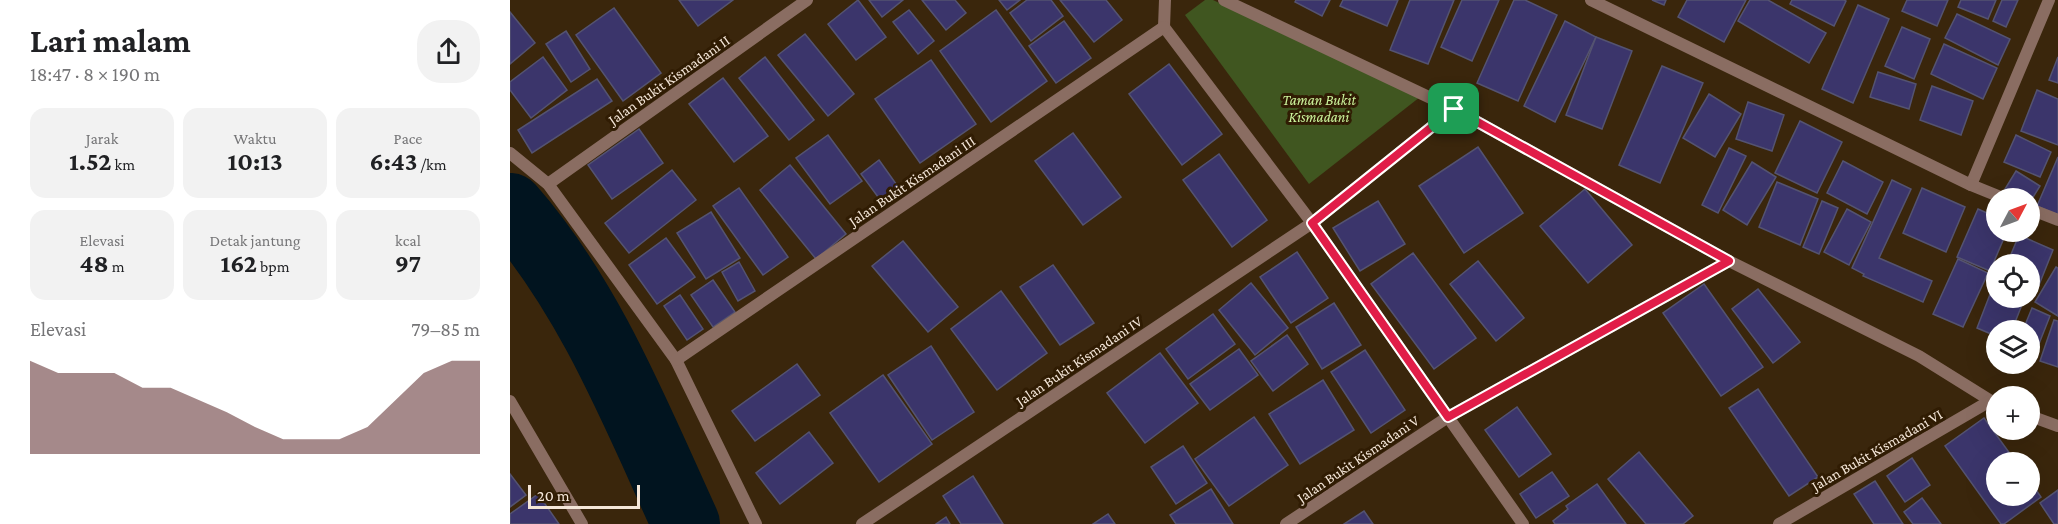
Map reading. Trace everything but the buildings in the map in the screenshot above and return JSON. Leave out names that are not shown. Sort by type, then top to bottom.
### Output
[{"type":"street","name":"Jalan Bukit Kismadani II","points":[[548,184],[807,0]]},
{"type":"street","points":[[1165,0],[1164,27],[1312,223],[1522,524]]},
{"type":"street","points":[[1224,0],[1454,109],[1729,261],[1919,356],[1986,399]]},
{"type":"street","points":[[1592,0],[1986,191]]},
{"type":"street","points":[[1971,185],[2049,0]]},
{"type":"street","name":"Jalan Bukit Kismadani III","points":[[676,360],[1164,27]]},
{"type":"street","name":"Jalan Bukit Kismadani IV","points":[[862,524],[1312,223],[1454,109]]},
{"type":"street","points":[[510,153],[548,184],[676,360],[756,524]]},
{"type":"street","points":[[2040,213],[2058,220]]},
{"type":"street","name":"Jalan Bukit Kismadani V","points":[[1286,524],[1448,417],[1729,261]]},
{"type":"street","points":[[510,401],[582,524]]},
{"type":"street","name":"Jalan Bukit Kismadani VI","points":[[1779,524],[1986,407]]},
{"type":"street","points":[[2040,420],[2058,426]]},
{"type":"green space","name":"Taman Bukit Kismadani","points":[[1205,0],[1213,0],[1420,97],[1309,184],[1185,15]]},
{"type":"waterway","points":[[510,207],[538,242],[588,319],[629,400],[686,524]]},
{"type":"route","points":[[1454,109],[1729,261],[1448,417],[1312,223],[1454,109]]}]
